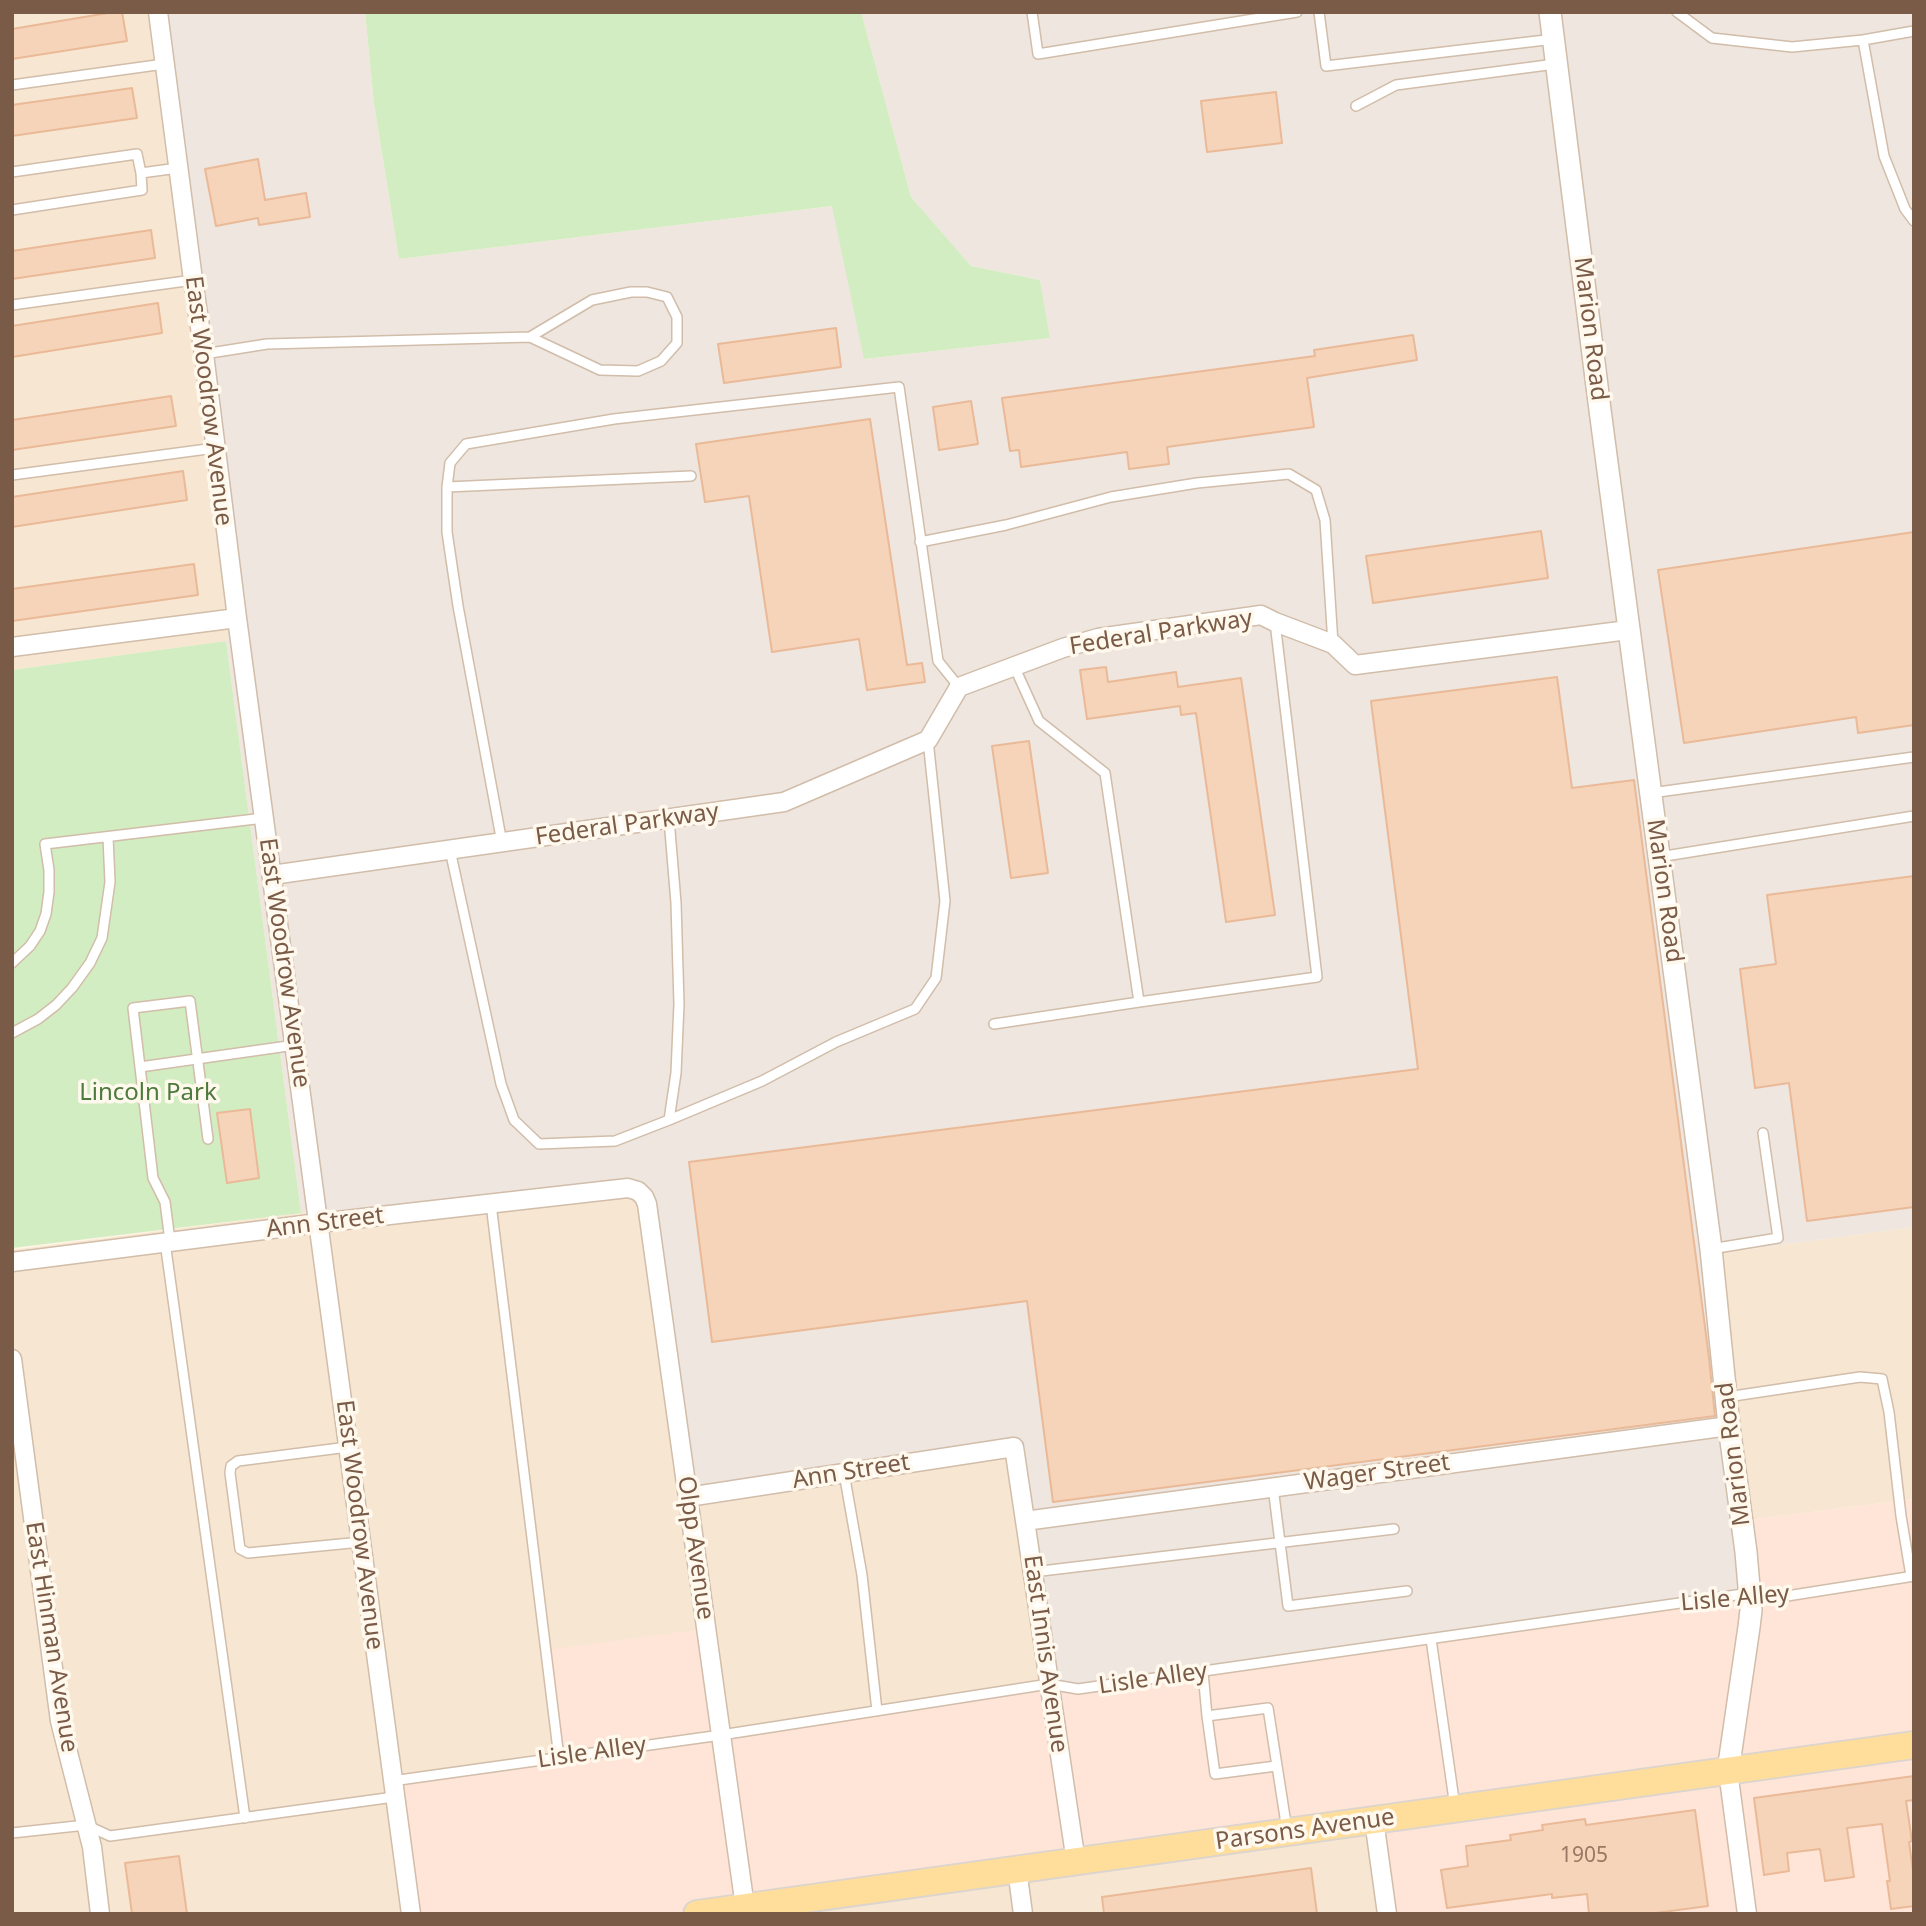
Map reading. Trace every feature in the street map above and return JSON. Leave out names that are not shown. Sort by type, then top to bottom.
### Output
[{"type":"main road","name":"Parsons Avenue","points":[[697,1914],[1914,1745]]},
{"type":"street","name":"East Woodrow Avenue","points":[[158,12],[411,1914]]},
{"type":"street","name":"Marion Road","points":[[1550,12],[1628,630],[1711,1249],[1750,1593],[1749,1627],[1728,1771]]},
{"type":"street","name":"Federal Parkway","points":[[959,687],[1063,648],[1098,638],[1261,615],[1333,643],[1355,666],[1628,630]]},
{"type":"street","points":[[12,646],[237,618]]},
{"type":"street","points":[[928,740],[959,687]]},
{"type":"street","name":"Federal Parkway","points":[[272,875],[783,802],[928,740]]},
{"type":"street","name":"Ann Street","points":[[12,1262],[319,1223],[628,1188],[638,1192]]},
{"type":"street","name":"Olpp Avenue","points":[[638,1192],[647,1204],[745,1907]]},
{"type":"street","name":"East Hinman Avenue","points":[[12,1359],[60,1721],[92,1847],[100,1914]]},
{"type":"street","name":"Wager Street","points":[[1025,1521],[1729,1426]]},
{"type":"street","name":"Ann Street","points":[[688,1497],[1014,1447]]},
{"type":"street","name":"East Innis Avenue","points":[[1014,1447],[1076,1862]]},
{"type":"street","points":[[1728,1771],[1747,1914]]},
{"type":"street","points":[[1374,1820],[1387,1914]]},
{"type":"street","points":[[1017,1869],[1023,1914]]},
{"type":"lane","points":[[1032,12],[1038,54],[1297,12]]},
{"type":"lane","points":[[1319,12],[1326,66],[1554,39]]},
{"type":"lane","points":[[1677,12],[1712,38],[1792,47],[1863,40],[1914,31]]},
{"type":"lane","points":[[1863,40],[1884,156],[1905,209],[1914,221]]},
{"type":"lane","points":[[12,85],[164,64]]},
{"type":"lane","points":[[1356,106],[1396,85],[1557,64]]},
{"type":"lane","points":[[12,172],[136,155],[142,190],[12,210]]},
{"type":"lane","points":[[141,173],[178,168]]},
{"type":"lane","points":[[12,305],[192,280]]},
{"type":"lane","points":[[204,354],[267,344],[530,337],[600,370],[638,372],[661,361],[677,343],[677,317],[667,298],[648,292],[631,292],[592,300],[530,337]]},
{"type":"lane","points":[[502,843],[447,532],[450,463],[466,444],[614,419],[899,387],[938,661],[959,687]]},
{"type":"lane","points":[[12,475],[215,448]]},
{"type":"lane","points":[[920,542],[1006,525],[1111,497],[1198,483],[1289,474],[1316,489],[1325,520],[1333,643]]},
{"type":"lane","points":[[447,486],[691,476]]},
{"type":"lane","points":[[994,1024],[1317,976],[1275,622]]},
{"type":"lane","points":[[1014,666],[1039,721],[1105,773],[1139,1002]]},
{"type":"lane","points":[[450,850],[501,1084],[514,1120],[538,1143],[615,1141],[762,1081],[836,1042],[915,1009],[936,978],[945,901],[928,740]]},
{"type":"lane","points":[[1651,793],[1914,757]]},
{"type":"lane","points":[[1659,857],[1914,816]]},
{"type":"lane","points":[[12,963],[30,946],[40,931],[46,914],[50,892],[45,844],[264,818]]},
{"type":"lane","points":[[669,819],[676,903],[678,1004],[676,1073],[669,1120]]},
{"type":"lane","points":[[12,1033],[38,1019],[56,1005],[90,963],[102,939],[110,882],[108,837]]},
{"type":"lane","points":[[208,1139],[190,1001],[133,1009],[153,1178],[165,1202],[168,1242],[245,1818]]},
{"type":"lane","points":[[140,1067],[295,1045]]},
{"type":"lane","points":[[1711,1249],[1778,1238],[1763,1133]]},
{"type":"lane","points":[[491,1204],[559,1758]]},
{"type":"lane","points":[[1727,1397],[1860,1377],[1882,1379],[1889,1412],[1901,1516],[1913,1576]]},
{"type":"lane","points":[[348,1447],[238,1461],[231,1466],[240,1549],[248,1553],[361,1542]]},
{"type":"lane","points":[[844,1473],[862,1575],[877,1711]]},
{"type":"lane","points":[[1273,1487],[1288,1606],[1407,1591]]},
{"type":"lane","points":[[1033,1572],[1394,1529]]},
{"type":"lane","name":"Lisle Alley","points":[[12,1833],[86,1825],[110,1836],[245,1818],[559,1758],[1049,1684],[1078,1689],[1750,1593],[1787,1596],[1913,1576]]},
{"type":"lane","points":[[1431,1639],[1455,1809]]},
{"type":"lane","points":[[1203,1672],[1215,1774],[1276,1766]]},
{"type":"lane","points":[[1208,1716],[1268,1708],[1287,1832]]},
{"type":"shaded area","points":[[12,12],[160,12],[240,615],[226,641],[12,670]]},
{"type":"shaded area","points":[[160,12],[365,12],[374,103],[399,259],[833,206],[865,359],[1050,338],[1040,280],[971,266],[911,197],[861,12],[1914,12],[1914,1227],[1713,1254],[1744,1597],[1048,1690],[1015,1454],[687,1498],[643,1186],[301,1213],[226,641],[240,615]]},
{"type":"shaded area","points":[[643,1186],[1015,1453],[1048,1690],[718,1737],[558,1755],[407,1914],[12,1914],[12,1250],[301,1213]]},
{"type":"shaded area","points":[[1914,1227],[1914,1499],[1748,1520],[1713,1254]]},
{"type":"shaded area","points":[[1914,1499],[1914,1914],[1380,1914],[1367,1822],[696,1914],[407,1914],[387,1779],[558,1755],[546,1650],[704,1629],[719,1736],[1048,1690],[1748,1520]]},
{"type":"shaded area","points":[[1367,1821],[1380,1914],[696,1914]]},
{"type":"green space","points":[[365,12],[861,12],[911,197],[971,266],[1040,280],[1050,338],[864,359],[832,206],[399,259],[374,103]]},
{"type":"green space","name":"Lincoln Park","points":[[226,641],[301,1213],[12,1248],[12,670]]},
{"type":"building","points":[[122,12],[127,41],[12,59],[12,29]]},
{"type":"building","points":[[132,88],[137,118],[12,136],[12,105]]},
{"type":"building","points":[[1276,92],[1282,143],[1207,152],[1201,101]]},
{"type":"building","points":[[258,159],[265,200],[306,193],[310,217],[259,225],[258,218],[216,226],[205,169]]},
{"type":"building","points":[[151,230],[155,258],[12,279],[12,251]]},
{"type":"building","points":[[158,303],[162,333],[12,357],[12,326]]},
{"type":"building","points":[[836,328],[841,367],[724,383],[718,344]]},
{"type":"building","points":[[1413,335],[1417,360],[1307,378],[1314,427],[1167,447],[1169,464],[1129,469],[1127,452],[1021,467],[1019,450],[1010,451],[1002,398],[1315,356],[1314,350]]},
{"type":"building","points":[[171,396],[176,426],[12,450],[12,420]]},
{"type":"building","points":[[971,401],[978,444],[939,450],[933,407]]},
{"type":"building","points":[[870,419],[907,665],[922,663],[925,682],[867,690],[859,639],[772,652],[749,496],[705,502],[696,444]]},
{"type":"building","points":[[183,471],[187,500],[12,527],[12,497]]},
{"type":"building","points":[[1541,531],[1548,578],[1373,603],[1366,556]]},
{"type":"building","points":[[1914,532],[1914,725],[1858,733],[1856,717],[1684,743],[1658,570]]},
{"type":"building","points":[[194,564],[198,595],[12,621],[12,589]]},
{"type":"building","points":[[1106,667],[1108,682],[1176,672],[1178,687],[1241,678],[1275,915],[1226,922],[1196,713],[1181,715],[1180,706],[1087,719],[1080,670]]},
{"type":"building","points":[[1557,677],[1572,788],[1634,780],[1715,1416],[1053,1502],[1027,1301],[712,1342],[689,1162],[1418,1069],[1371,701]]},
{"type":"building","points":[[1029,741],[1048,873],[1011,878],[992,746]]},
{"type":"building","points":[[1914,876],[1914,1207],[1807,1221],[1789,1083],[1755,1088],[1740,969],[1776,964],[1767,895]]},
{"type":"building","points":[[250,1109],[259,1178],[227,1183],[217,1113]]},
{"type":"building","points":[[1914,1776],[1914,1800],[1906,1801],[1912,1841],[1909,1842],[1914,1878],[1914,1906],[1891,1909],[1882,1824],[1847,1828],[1854,1877],[1825,1881],[1820,1849],[1787,1853],[1789,1871],[1764,1875],[1754,1798]]},
{"type":"building","points":[[1695,1810],[1708,1906],[1648,1914],[1589,1914],[1587,1894],[1552,1898],[1552,1894],[1447,1908],[1441,1870],[1468,1866],[1466,1846],[1511,1840],[1510,1835],[1543,1830],[1542,1825],[1585,1819],[1586,1825]]},
{"type":"building","points":[[179,1856],[187,1914],[132,1914],[125,1863]]},
{"type":"building","points":[[1311,1868],[1317,1914],[1104,1914],[1102,1897]]}]
